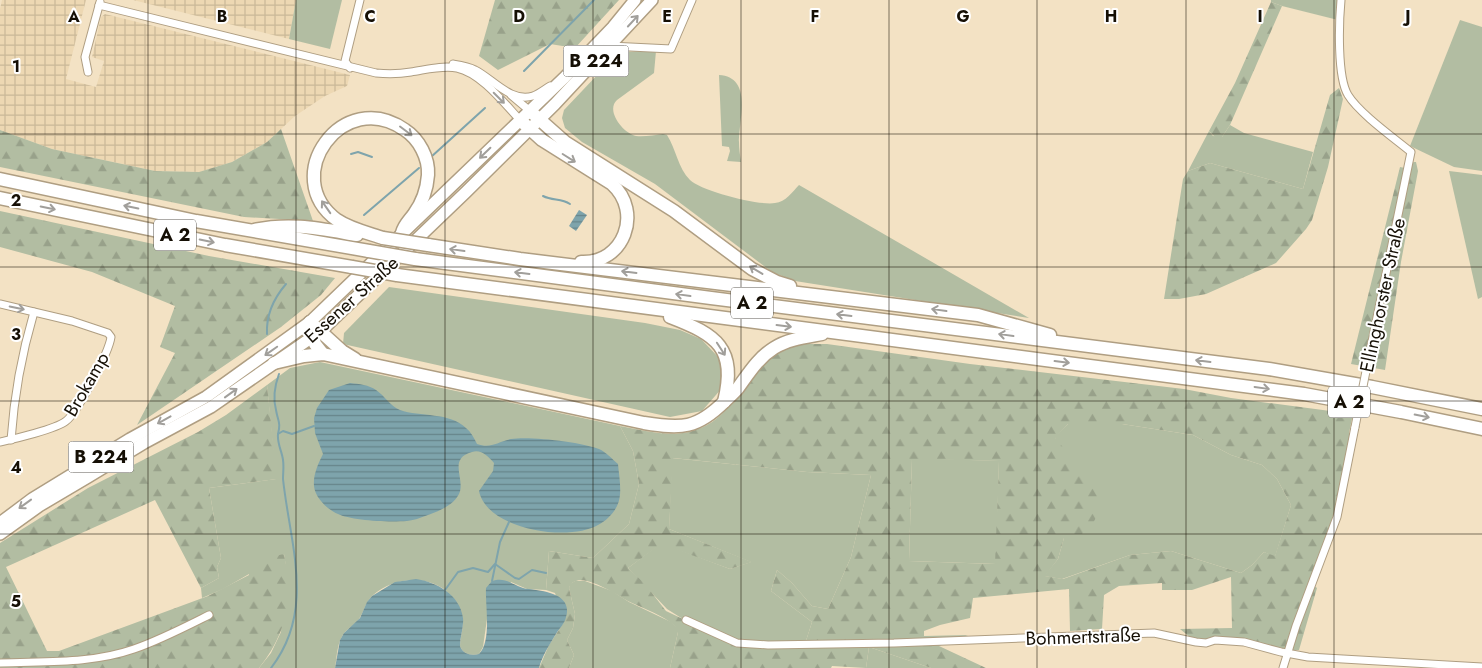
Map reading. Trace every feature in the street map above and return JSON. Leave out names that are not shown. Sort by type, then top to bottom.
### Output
[{"type":"highway","points":[[383,238],[337,220],[328,212],[323,204],[314,178],[315,163],[331,134],[346,124],[362,118],[378,118],[400,126],[411,134],[420,145],[425,156],[428,174],[424,197],[405,224],[402,233]]},
{"type":"highway","points":[[520,259],[526,256],[576,262],[605,257],[622,240],[627,223],[626,206],[619,191],[612,184],[550,145],[530,120]]},
{"type":"highway","points":[[530,120],[551,131],[582,154],[674,212],[752,269],[777,282],[816,295]]},
{"type":"highway","name":"A 2","points":[[0,179],[249,231],[415,259],[1268,369],[1381,388],[1482,409]]},
{"type":"highway","name":"A 2","points":[[0,198],[263,252],[397,275],[1295,393],[1385,408],[1482,429]]},
{"type":"highway","points":[[249,231],[273,226],[293,226],[520,259],[978,315],[1089,346]]},
{"type":"highway","points":[[649,309],[712,336],[726,357],[729,370],[724,402]]},
{"type":"highway","points":[[310,322],[316,334],[318,349],[323,354]]},
{"type":"highway","points":[[274,363],[323,354],[665,426],[683,426],[696,424],[708,417],[736,390],[754,365],[772,349],[794,340],[832,332]]},
{"type":"highway","points":[[316,334],[357,361]]},
{"type":"main road","name":"Essener Straße","points":[[0,534],[39,506],[144,443],[212,407],[316,334],[466,192],[530,120],[564,78],[613,28],[635,0]]},
{"type":"main road","name":"Essener Straße","points":[[0,523],[32,499],[130,439],[206,397],[310,322],[402,233],[530,120],[610,46],[652,0]]},
{"type":"street","points":[[350,68],[345,61],[360,0]]},
{"type":"street","points":[[610,46],[671,49],[692,0]]},
{"type":"street","name":"Ellinghorster Straße","points":[[1284,668],[1337,517],[1411,152],[1348,96],[1342,82],[1341,0]]},
{"type":"street","points":[[88,72],[85,57],[100,2],[350,68],[376,73],[391,74],[444,67],[457,68],[470,73],[530,120]]},
{"type":"street","points":[[426,70],[444,64],[461,65],[474,69],[507,92],[530,120]]},
{"type":"street","points":[[507,92],[519,97],[533,96],[564,78]]},
{"type":"street","name":"Brokamp","points":[[0,304],[108,333],[111,339],[88,387],[66,422],[0,442]]},
{"type":"street","points":[[11,440],[19,378],[34,312]]},
{"type":"street","points":[[4,663],[97,658],[134,649],[209,615]]},
{"type":"street","name":"Bohmertstraße","points":[[686,620],[738,643],[894,643],[1154,633],[1196,642],[1206,643],[1216,640],[1244,642],[1308,657],[1482,667]]},
{"type":"street","points":[[4,663],[17,668]]},
{"type":"shaded area","points":[[2,0],[86,0],[66,79],[96,87],[104,61],[92,57],[101,17],[105,14],[350,75],[347,86],[325,96],[295,116],[267,142],[232,162],[200,172],[155,171],[52,149],[0,130],[0,9]]},
{"type":"shaded area","points":[[133,0],[296,0],[289,39]]},
{"type":"green space","points":[[296,0],[342,0],[330,49],[289,39]]},
{"type":"green space","points":[[495,0],[619,0],[575,48],[550,44],[498,70],[479,56]]},
{"type":"green space","points":[[1271,0],[1338,0],[1338,20],[1282,6],[1271,2]]},
{"type":"green space","points":[[1271,2],[1282,6],[1230,125],[1222,137],[1216,138],[1209,131],[1235,83]]},
{"type":"green space","points":[[1460,20],[1482,27],[1482,171],[1454,167],[1410,146]]},
{"type":"green space","points":[[656,51],[654,73],[617,100],[613,110],[622,127],[631,134],[636,136],[667,135],[683,170],[690,180],[718,193],[744,200],[767,203],[782,201],[799,185],[1029,318],[795,281],[772,272],[655,184],[582,142],[565,128],[562,118],[564,110],[619,52]]},
{"type":"green space","points":[[719,75],[730,78],[736,83],[740,91],[742,101],[739,142],[741,162],[727,161],[730,151],[729,147],[722,146]]},
{"type":"green space","points":[[1339,88],[1343,99],[1328,167],[1312,220],[1306,229],[1276,263],[1206,294],[1179,299],[1164,299],[1183,179],[1188,171],[1210,163],[1303,189],[1330,95]]},
{"type":"green space","points":[[1230,125],[1244,133],[1313,152],[1303,189],[1210,163],[1188,171],[1209,131],[1213,136],[1222,137]]},
{"type":"green space","points":[[281,129],[313,221],[244,217],[0,167],[0,130],[52,149],[155,171],[199,172],[232,162],[267,142]]},
{"type":"green space","points":[[1414,162],[1416,162],[1418,171],[1401,262],[1385,370],[1351,364],[1400,167],[1410,169]]},
{"type":"green space","points":[[1449,171],[1482,175],[1482,297],[1478,299]]},
{"type":"green space","points":[[0,211],[209,256],[335,278],[321,295],[281,327],[137,425],[175,353],[160,347],[175,306],[92,272],[0,247]]},
{"type":"green space","points":[[389,287],[645,323],[680,330],[701,339],[723,362],[722,388],[702,411],[670,417],[343,344],[344,333]]},
{"type":"green space","points":[[797,344],[827,344],[970,364],[1184,389],[1231,398],[1353,414],[1349,433],[1351,433],[1333,518],[1310,582],[1317,588],[1299,650],[1281,650],[1262,643],[1196,642],[1180,629],[1232,628],[1231,577],[1192,590],[1162,590],[1162,583],[1119,586],[1104,595],[1102,629],[1070,631],[1069,589],[973,598],[970,618],[924,631],[924,636],[968,635],[939,646],[986,668],[931,668],[869,647],[866,668],[832,666],[831,668],[670,668],[678,632],[671,623],[598,585],[580,580],[573,582],[569,588],[575,614],[573,628],[567,640],[574,655],[569,668],[539,668],[549,645],[564,622],[555,593],[546,590],[549,551],[593,558],[629,524],[639,484],[633,451],[620,426],[672,434],[702,428],[721,415],[762,365]],"holes":[[[1068,424],[1122,424],[1193,435],[1231,455],[1262,465],[1277,479],[1291,505],[1275,556],[1264,552],[1252,565],[1241,573],[1171,551],[1130,555],[1063,579],[1045,576],[1058,559],[1064,538],[1077,539],[1093,523],[1107,498],[1055,438]],[[673,458],[807,472],[871,475],[851,557],[828,609],[812,606],[792,583],[777,570],[771,591],[812,622],[805,644],[737,643],[666,611],[645,584],[628,568],[661,544],[730,569],[752,562],[669,529]],[[912,459],[999,461],[995,564],[909,561]]]},
{"type":"green space","points":[[320,362],[620,426],[633,451],[639,484],[629,524],[593,558],[549,551],[546,590],[527,589],[511,582],[487,619],[483,647],[479,654],[468,654],[461,649],[462,616],[456,602],[447,592],[436,585],[424,581],[410,580],[397,582],[370,598],[359,619],[345,632],[340,640],[335,668],[259,668],[271,653],[281,632],[286,567],[284,554],[223,589],[202,598],[201,588],[219,578],[217,567],[221,558],[209,488],[276,479],[267,385],[290,368]]},
{"type":"green space","points":[[267,385],[277,479],[209,488],[221,558],[217,567],[219,578],[201,588],[155,500],[6,567],[47,651],[59,651],[208,596],[249,575],[248,567],[261,559],[284,554],[289,585],[287,610],[281,631],[259,668],[0,668],[0,543],[88,488],[198,432],[226,415]]},
{"type":"green space","points":[[1068,424],[1122,424],[1193,435],[1231,455],[1262,465],[1277,479],[1291,505],[1275,557],[1264,552],[1252,565],[1241,573],[1171,551],[1130,555],[1062,579],[1044,576],[1058,559],[1064,538],[1055,437]]},
{"type":"green space","points":[[672,458],[807,472],[871,475],[851,557],[828,609],[812,606],[792,583],[777,570],[771,591],[812,622],[805,644],[737,643],[686,621],[667,609],[628,568],[661,543],[730,569],[751,562],[669,529]]},
{"type":"green space","points":[[912,458],[999,461],[996,564],[909,561]]},
{"type":"green space","points":[[575,581],[585,581],[612,591],[629,602],[671,622],[678,629],[678,632],[670,668],[569,668],[574,655],[567,640],[573,628],[575,614],[569,588],[570,584]]},
{"type":"green space","points":[[869,647],[931,668],[866,668]]},
{"type":"water","points":[[579,210],[587,215],[576,231],[569,226]]},
{"type":"water","points":[[350,383],[373,388],[400,410],[452,419],[469,431],[477,444],[490,445],[511,439],[530,438],[568,442],[599,449],[618,464],[620,491],[617,506],[604,521],[585,530],[550,532],[531,529],[513,523],[497,515],[485,504],[479,491],[493,471],[494,463],[484,454],[475,451],[460,459],[461,488],[459,494],[456,499],[441,510],[410,521],[365,520],[338,514],[330,510],[323,503],[317,495],[314,486],[315,474],[323,454],[315,433],[314,418],[317,408],[329,390]]},
{"type":"water","points":[[416,579],[432,583],[446,591],[457,603],[463,618],[460,646],[465,653],[479,654],[483,648],[487,632],[486,588],[492,581],[503,580],[524,588],[556,595],[565,603],[567,609],[566,617],[546,651],[539,668],[335,668],[340,640],[344,633],[360,618],[367,602],[372,596],[395,582]]},
{"type":"waterway","points":[[524,71],[594,0]]},
{"type":"waterway","points":[[431,157],[485,108]]},
{"type":"waterway","points":[[351,154],[358,152],[372,157]]},
{"type":"waterway","points":[[364,215],[419,168]]},
{"type":"waterway","points":[[543,196],[570,204]]},
{"type":"waterway","points":[[267,334],[268,320],[272,307],[286,284]]},
{"type":"waterway","points":[[278,434],[279,424],[275,397],[279,374]]},
{"type":"waterway","points":[[271,668],[285,646],[293,623],[296,600],[294,553],[278,434],[283,431],[292,434],[314,426]]},
{"type":"waterway","points":[[492,581],[500,542],[509,522]]},
{"type":"waterway","points":[[445,590],[458,572],[473,568],[488,572],[495,564],[519,579],[532,570],[546,573]]}]
